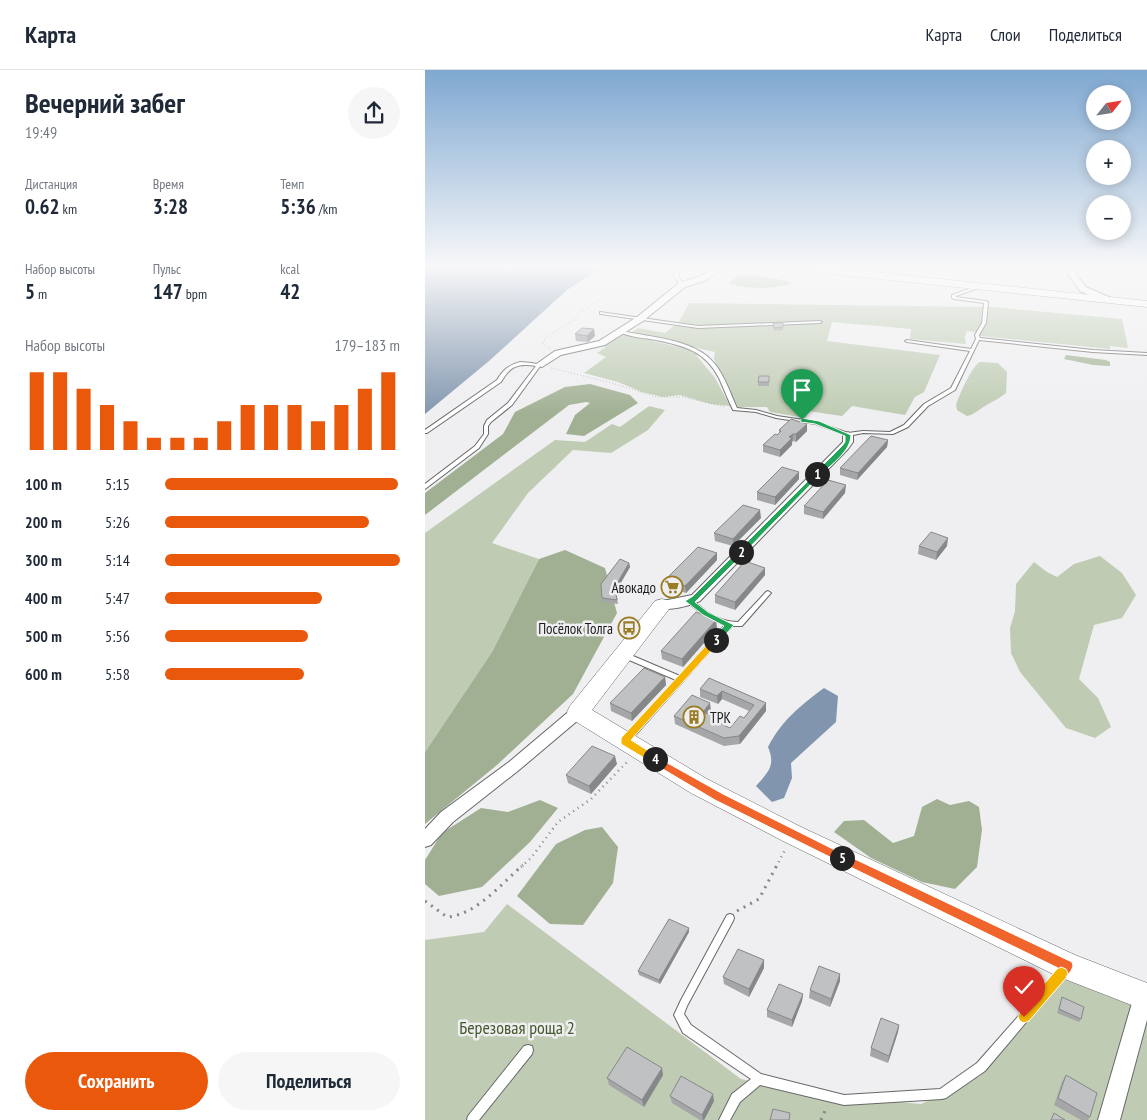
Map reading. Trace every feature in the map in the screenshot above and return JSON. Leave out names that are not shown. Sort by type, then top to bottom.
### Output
[{"type":"street","points":[[539,366],[558,353],[602,344],[642,317]]},
{"type":"street","points":[[425,840],[447,817],[514,766],[577,712],[662,604],[689,601],[696,598],[844,448],[848,442],[848,435]]},
{"type":"street","points":[[577,712],[699,786],[792,834],[1067,966],[1146,997],[1109,1120]]},
{"type":"lane","points":[[627,317],[698,326],[820,322]]},
{"type":"lane","points":[[621,332],[702,352],[714,365],[735,409],[756,411],[777,417],[817,423],[848,435],[863,432],[891,433],[906,426],[926,405],[953,389],[978,339],[977,335],[985,317]]},
{"type":"lane","points":[[978,339],[1093,352],[1147,354]]},
{"type":"lane","points":[[907,341],[971,350]]},
{"type":"lane","points":[[425,432],[499,381],[504,370],[526,362],[539,366],[510,404],[489,421],[486,434],[477,447],[425,487]]},
{"type":"lane","points":[[689,601],[705,614],[729,625],[740,624],[768,593]]},
{"type":"lane","points":[[632,745],[681,679],[729,625]]},
{"type":"lane","points":[[623,654],[681,679]]},
{"type":"lane","points":[[730,918],[679,1015],[687,1029],[759,1079],[844,1100],[942,1094],[981,1067],[1067,966]]},
{"type":"lane","points":[[472,1120],[528,1050]]},
{"type":"lane","points":[[724,1120],[736,1098],[759,1079]]},
{"type":"path","points":[[558,353],[543,344],[546,337],[578,317]]},
{"type":"path","points":[[539,366],[612,383],[657,397],[682,397],[735,409]]},
{"type":"path","points":[[425,901],[447,916],[459,916],[485,899],[531,858],[558,822],[591,800],[632,745]]},
{"type":"path","points":[[730,918],[737,911],[759,899],[792,834]]},
{"type":"path","points":[[821,1120],[831,1097]]},
{"type":"green space","points":[[682,317],[1100,317],[1122,319],[1128,348],[1110,346],[1110,349],[980,336],[980,333],[967,331],[965,337],[966,344],[910,339],[911,329],[832,322],[827,341],[940,355],[924,392],[915,397],[905,415],[852,406],[842,416],[808,411],[806,418],[770,412],[767,407],[738,407],[714,359],[715,352],[631,333],[638,328],[665,333],[679,322]]},
{"type":"green space","points":[[622,334],[687,349],[699,354],[696,355],[715,378],[730,406],[711,404],[680,395],[663,397],[584,373],[606,357],[597,353],[606,347],[603,346]]},
{"type":"green space","points":[[1066,355],[1106,360],[1110,362],[1110,366],[1093,365],[1064,359]]},
{"type":"green space","points":[[980,362],[998,363],[1007,372],[1006,393],[967,416],[957,410],[956,405],[970,375]]},
{"type":"green space","points":[[590,384],[630,395],[638,403],[584,436],[566,434],[575,415],[590,403],[569,405],[425,515],[425,493],[503,434],[515,412],[565,387]]},
{"type":"green space","points":[[649,406],[665,410],[648,430],[611,453],[573,450],[528,493],[492,543],[539,559],[492,652],[425,752],[425,533],[555,440],[585,442],[612,424],[620,427]]},
{"type":"green space","points":[[565,550],[605,568],[617,613],[573,694],[497,765],[425,824],[425,752],[492,652],[539,559]]},
{"type":"green space","points":[[1100,556],[1122,573],[1136,595],[1122,618],[1094,625],[1079,679],[1098,698],[1111,727],[1095,738],[1066,728],[1020,672],[1011,653],[1010,628],[1015,611],[1016,584],[1034,562],[1057,577],[1074,564]]},
{"type":"green space","points":[[937,799],[950,805],[969,801],[979,807],[982,830],[977,867],[955,889],[922,882],[871,858],[834,832],[844,821],[864,820],[893,843],[914,836],[922,807]]},
{"type":"green space","points":[[540,800],[558,808],[530,842],[482,887],[439,896],[425,884],[425,860],[442,833],[481,808],[508,812]]},
{"type":"green space","points":[[602,827],[618,847],[613,883],[583,925],[550,924],[517,896],[556,844],[585,830]]},
{"type":"green space","name":"Березовая роща 2","points":[[507,904],[741,1079],[810,1094],[921,1104],[980,1076],[1069,975],[1147,1008],[1147,1120],[425,1120],[425,940],[484,932]]},
{"type":"water","points":[[425,317],[537,317],[489,361],[425,414]]},
{"type":"water","points":[[824,688],[838,696],[836,722],[791,763],[792,778],[784,798],[772,802],[756,786],[767,773],[771,764],[768,747],[773,737],[792,714]]},
{"type":"building","points":[[773,323],[783,323],[783,327],[774,328]]},
{"type":"building","points":[[582,328],[594,329],[587,336],[575,334]]},
{"type":"building","points":[[759,376],[769,376],[769,382],[758,382]]},
{"type":"building","points":[[791,419],[807,424],[796,434],[789,437],[792,438],[780,450],[763,445],[775,434],[777,435],[781,431],[779,430]]},
{"type":"building","points":[[871,436],[888,440],[858,473],[840,468]]},
{"type":"building","points":[[782,467],[799,472],[775,497],[757,492]]},
{"type":"building","points":[[828,480],[846,485],[823,512],[804,506]]},
{"type":"building","points":[[743,505],[760,510],[733,539],[714,533]]},
{"type":"building","points":[[931,532],[948,538],[937,552],[919,546]]},
{"type":"building","points":[[698,547],[717,553],[685,586],[666,579]]},
{"type":"building","points":[[620,559],[629,563],[615,587],[617,600],[602,598],[601,584]]},
{"type":"building","points":[[745,561],[765,568],[735,602],[715,595]]},
{"type":"building","points":[[696,612],[716,620],[682,659],[661,651]]},
{"type":"building","points":[[644,668],[665,677],[631,713],[610,703]]},
{"type":"building","points":[[709,678],[766,703],[739,736],[724,738],[674,716],[692,695],[710,703],[703,712],[719,719],[717,722],[730,728],[740,716],[744,718],[754,705],[722,691],[717,696],[700,689]]},
{"type":"building","points":[[592,746],[615,756],[589,786],[566,775]]},
{"type":"building","points":[[669,919],[689,928],[659,980],[638,971]]},
{"type":"building","points":[[738,949],[764,960],[749,989],[723,977]]},
{"type":"building","points":[[819,966],[840,974],[831,999],[810,990]]},
{"type":"building","points":[[779,984],[803,994],[792,1020],[767,1010]]},
{"type":"building","points":[[1062,997],[1084,1007],[1081,1019],[1059,1009]]},
{"type":"building","points":[[881,1018],[899,1025],[889,1056],[871,1048]]},
{"type":"building","points":[[627,1047],[662,1068],[642,1100],[607,1078]]},
{"type":"building","points":[[1066,1075],[1097,1093],[1090,1117],[1058,1098]]},
{"type":"building","points":[[681,1076],[713,1094],[702,1115],[670,1096]]},
{"type":"building","points":[[773,1109],[790,1113],[789,1120],[770,1120]]},
{"type":"building","points":[[1054,1113],[1065,1120],[1051,1120]]},
{"type":"place","name":"Авокадо","points":[[672,587]]},
{"type":"place","name":"Посёлок Толга","points":[[629,628]]},
{"type":"place","name":"ТРК","points":[[694,717]]},
{"type":"route","points":[[802,420],[817,423],[848,435],[848,442],[696,598],[689,601],[705,614],[729,625],[625,741],[719,797],[1067,966],[1024,1017]]}]
